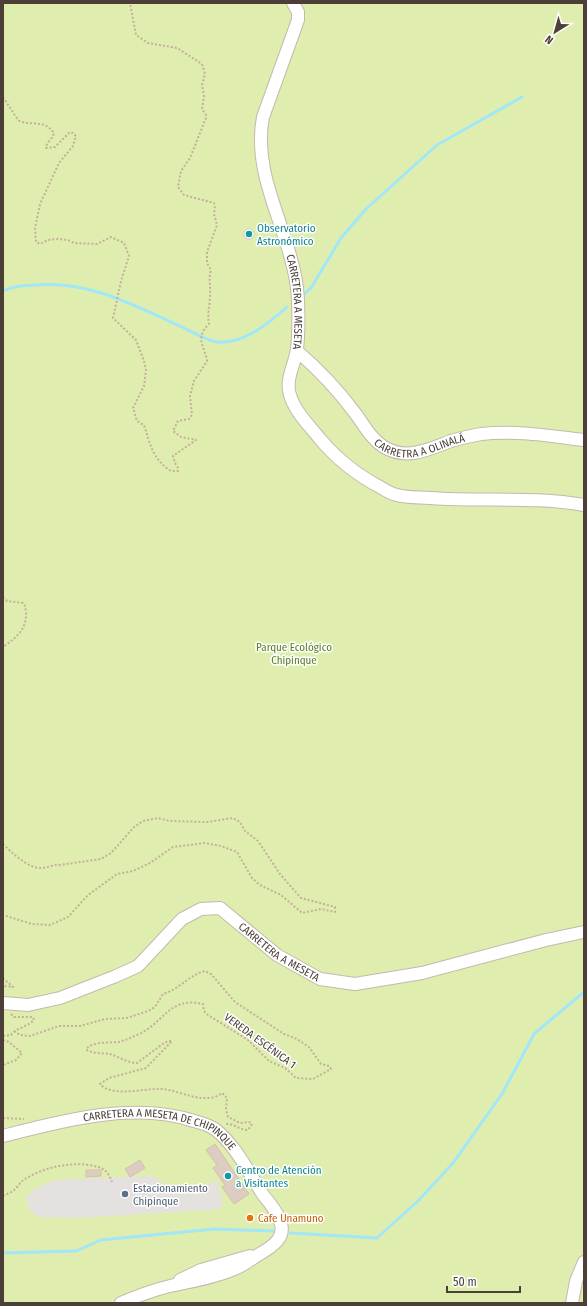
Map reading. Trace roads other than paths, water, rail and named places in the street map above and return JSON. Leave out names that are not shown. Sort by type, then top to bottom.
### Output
[{"type":"street","name":"CARRETERA A MESETA","points":[[293,3],[298,12],[298,20],[263,117],[260,133],[261,152],[267,182],[277,220],[285,237],[296,282],[297,351],[289,377],[290,394],[302,418],[332,454],[361,477],[397,495],[453,500],[563,501],[584,505]]},
{"type":"street","name":"CARRETRA A OLINALÁ","points":[[297,351],[318,370],[355,413],[373,438],[394,452],[407,454],[430,450],[452,441],[480,434],[536,434],[584,440]]},
{"type":"street","name":"CARRETERA A MESETA","points":[[6,1007],[28,1005],[60,998],[138,966],[182,919],[201,909],[220,908],[277,955],[320,979],[355,984],[422,973],[546,940],[584,932]]},
{"type":"street","name":"CARRETERA A MESETA DE CHIPINQUE","points":[[3,1136],[49,1124],[92,1116],[122,1113],[177,1116],[215,1129],[230,1144],[275,1210],[281,1225],[282,1234],[278,1240],[259,1255],[235,1269],[200,1280],[170,1286],[122,1303]]},
{"type":"street","points":[[572,1303],[576,1281],[584,1262]]},
{"type":"waterway","points":[[304,294],[311,288],[341,238],[366,209],[437,145],[522,97]]},
{"type":"waterway","points":[[3,291],[23,286],[55,284],[92,290],[127,302],[204,338],[218,342],[228,342],[247,336],[264,326],[287,307]]},
{"type":"waterway","points":[[290,1233],[377,1238],[419,1200],[453,1163],[502,1094],[534,1034],[584,992]]},
{"type":"waterway","points":[[3,1253],[76,1251],[101,1240],[214,1229],[273,1231]]},
{"type":"place","name":"Observatorio Astronómico","points":[[249,234]]},
{"type":"place","name":"Centro de Atención a Visitantes","points":[[228,1176]]},
{"type":"place","name":"Estacionamiento Chipinque","points":[[125,1194]]},
{"type":"place","name":"Cafe Unamuno","points":[[250,1218]]},
{"type":"park label","name":"Parque Ecológico Chipinque","points":[[294,653]]}]
